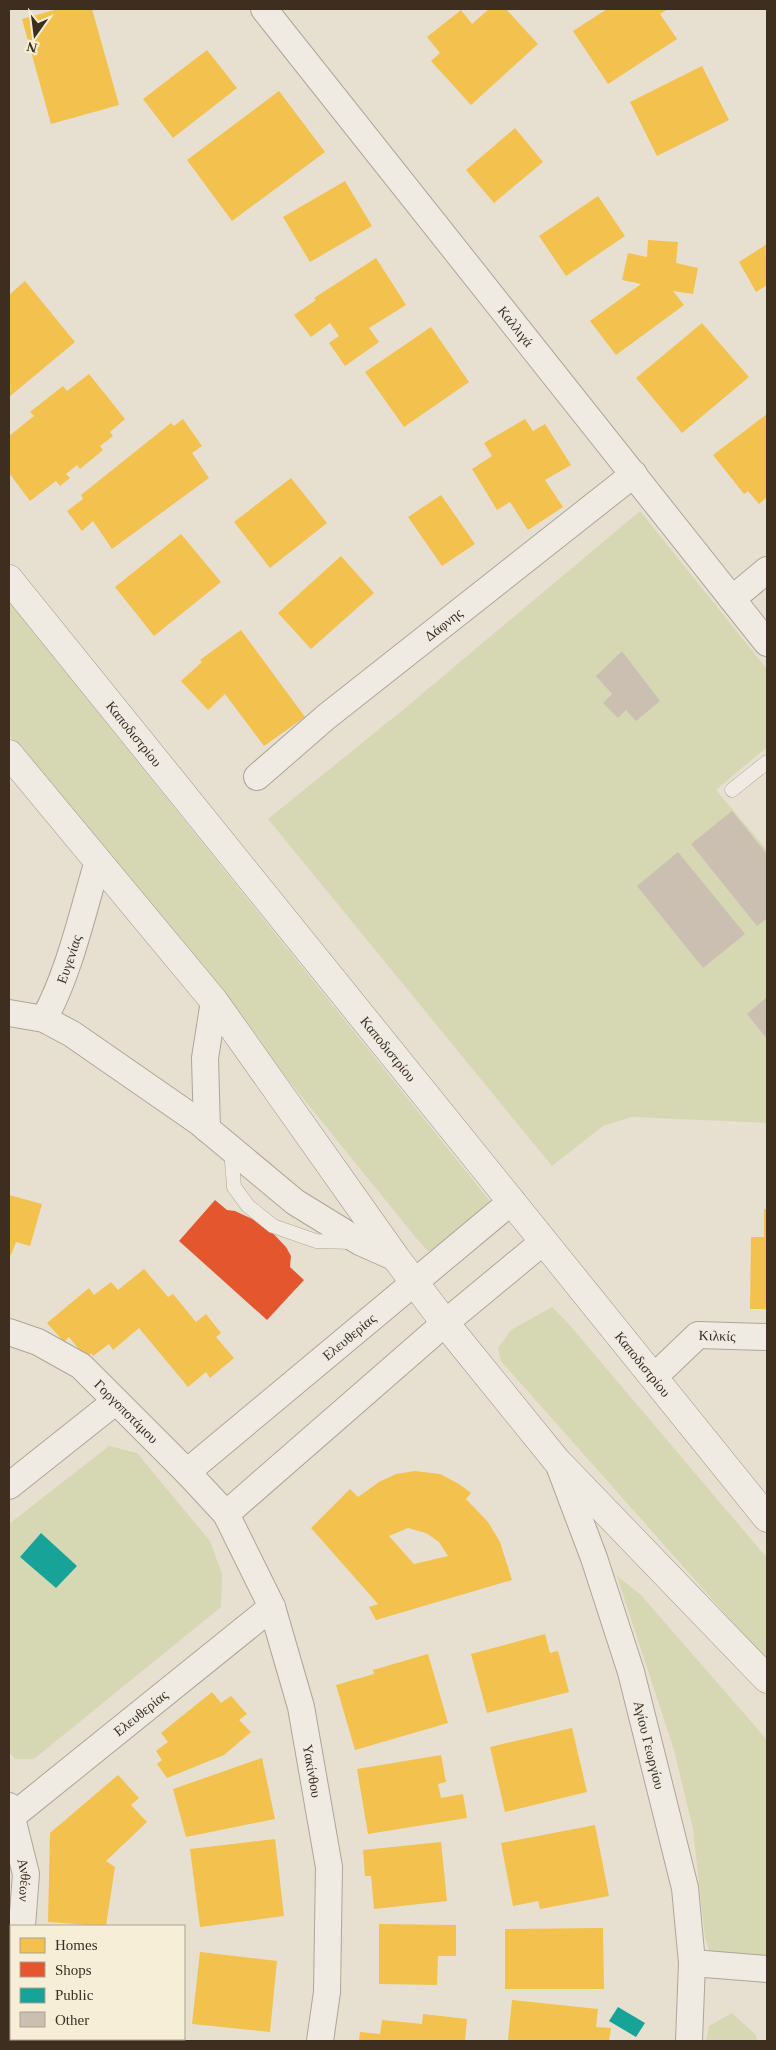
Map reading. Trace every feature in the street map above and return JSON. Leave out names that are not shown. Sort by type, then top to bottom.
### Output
[{"type":"main road","name":"Καποδιστρίου","points":[[9,578],[767,1518]]},
{"type":"main road","points":[[9,754],[214,1001],[396,1258],[445,1323],[556,1460],[767,1679]]},
{"type":"street","name":"Καλλιγά","points":[[264,9],[767,643]]},
{"type":"street","name":"Δάφνης","points":[[256,777],[334,711],[634,474]]},
{"type":"street","points":[[732,599],[767,570]]},
{"type":"street","name":"Ευγενίας","points":[[44,1019],[55,999],[98,861]]},
{"type":"street","points":[[207,1129],[205,1058],[214,1001]]},
{"type":"street","points":[[9,1013],[44,1019],[72,1034],[207,1129],[295,1202],[360,1242],[396,1258]]},
{"type":"street","name":"Ελευθερίας","points":[[187,1472],[512,1201]]},
{"type":"street","points":[[226,1514],[445,1323],[544,1241]]},
{"type":"street","name":"Γοργοποτάμου","points":[[9,1332],[38,1342],[81,1366],[187,1472],[226,1514]]},
{"type":"street","name":"Κιλκίς","points":[[654,1377],[698,1334],[767,1337]]},
{"type":"street","points":[[9,1486],[116,1400]]},
{"type":"street","name":"Αγίου Γεωργίου","points":[[556,1460],[594,1558],[631,1672],[685,1888],[692,1963],[689,2041]]},
{"type":"street","name":"Υακίνθου","points":[[226,1514],[272,1607],[301,1707],[329,1867],[327,1992],[320,2041]]},
{"type":"street","name":"Ελευθερίας","points":[[10,1814],[272,1607]]},
{"type":"street","name":"Ανθέων","points":[[10,1814],[26,1874],[22,1925]]},
{"type":"street","points":[[692,1963],[767,1969]]},
{"type":"lane","points":[[732,790],[767,762]]},
{"type":"green space","points":[[640,511],[767,669],[767,747],[716,790],[767,850],[767,1123],[632,1117],[603,1126],[552,1166],[268,819],[404,709]]},
{"type":"green space","points":[[9,602],[489,1200],[490,1210],[441,1247],[428,1251],[417,1239],[9,735]]},
{"type":"green space","points":[[552,1307],[567,1322],[767,1558],[767,1661],[501,1361],[498,1348],[511,1330]]},
{"type":"green space","points":[[109,1446],[137,1453],[210,1541],[222,1574],[221,1607],[34,1759],[15,1759],[9,1752],[9,1524]]},
{"type":"green space","points":[[617,1576],[641,1595],[767,1740],[767,1952],[764,1958],[710,1954],[705,1937],[693,1829],[674,1750]]},
{"type":"green space","points":[[732,2013],[756,2035],[757,2041],[706,2041],[709,2026]]},
{"type":"building: Homes","points":[[58,9],[92,9],[119,105],[51,124],[22,19]]},
{"type":"building: Homes","points":[[489,9],[506,9],[538,44],[471,105],[431,61],[440,53],[427,37],[461,10],[472,24]]},
{"type":"building: Homes","points":[[607,9],[668,9],[660,14],[677,39],[608,84],[573,31]]},
{"type":"building: Homes","points":[[207,50],[237,88],[173,138],[143,99]]},
{"type":"building: Homes","points":[[702,66],[729,120],[657,156],[630,102]]},
{"type":"building: Homes","points":[[279,91],[325,152],[232,221],[187,160]]},
{"type":"building: Homes","points":[[515,128],[543,162],[494,203],[466,170]]},
{"type":"building: Homes","points":[[345,181],[372,226],[310,262],[283,217]]},
{"type":"building: Homes","points":[[598,196],[625,236],[566,276],[539,236]]},
{"type":"building: Homes","points":[[648,240],[678,242],[676,263],[698,268],[693,294],[673,291],[684,305],[616,355],[590,321],[641,284],[622,280],[628,253],[647,257]]},
{"type":"building: Homes","points":[[767,244],[767,285],[756,292],[739,262]]},
{"type":"building: Homes","points":[[376,258],[406,305],[369,328],[379,342],[345,366],[329,343],[339,336],[330,323],[311,337],[294,315],[316,300],[314,298]]},
{"type":"building: Homes","points":[[25,281],[75,342],[9,397],[9,295]]},
{"type":"building: Homes","points":[[702,323],[749,377],[682,433],[636,378]]},
{"type":"building: Homes","points":[[431,327],[469,382],[404,427],[365,372]]},
{"type":"building: Homes","points":[[89,374],[125,419],[110,432],[113,436],[100,446],[103,450],[80,469],[77,465],[66,474],[70,478],[60,486],[56,481],[30,501],[9,473],[9,436],[34,416],[30,412],[63,386],[67,391]]},
{"type":"building: Homes","points":[[767,414],[767,497],[759,504],[748,491],[744,494],[713,455]]},
{"type":"building: Homes","points":[[183,419],[202,446],[192,453],[209,478],[112,549],[93,521],[82,531],[67,511],[83,499],[81,495],[171,423],[174,426]]},
{"type":"building: Homes","points":[[525,419],[533,431],[545,424],[571,465],[545,480],[563,507],[528,530],[510,502],[497,510],[472,469],[492,456],[484,443]]},
{"type":"building: Homes","points":[[291,478],[327,523],[270,568],[234,522]]},
{"type":"building: Homes","points":[[441,495],[475,544],[442,566],[408,517]]},
{"type":"building: Homes","points":[[181,534],[221,582],[154,636],[115,587]]},
{"type":"building: Homes","points":[[341,556],[374,593],[311,649],[278,613]]},
{"type":"building: Homes","points":[[241,630],[305,717],[264,746],[225,694],[208,710],[181,681],[202,662],[200,660]]},
{"type":"building: Homes","points":[[9,1195],[42,1204],[30,1246],[16,1242],[11,1255],[9,1254]]},
{"type":"building: Homes","points":[[764,1209],[767,1209],[767,1309],[750,1309],[751,1237],[764,1237]]},
{"type":"building: Homes","points":[[144,1269],[168,1297],[173,1294],[196,1322],[206,1314],[221,1333],[216,1337],[234,1358],[210,1378],[206,1372],[188,1387],[139,1328],[113,1350],[109,1344],[93,1356],[91,1353],[86,1358],[69,1337],[64,1342],[47,1323],[89,1288],[94,1295],[111,1282],[118,1290]]},
{"type":"building: Homes","points":[[415,1471],[440,1474],[471,1493],[466,1499],[488,1522],[500,1542],[512,1580],[376,1620],[369,1607],[378,1604],[311,1528],[350,1489],[358,1497],[379,1482],[396,1474]],"holes":[[[408,1528],[426,1533],[439,1542],[448,1556],[414,1564],[389,1536]]]},
{"type":"building: Homes","points":[[545,1634],[550,1653],[558,1651],[569,1692],[487,1713],[471,1654]]},
{"type":"building: Homes","points":[[428,1654],[448,1723],[355,1750],[336,1685],[374,1674],[373,1670]]},
{"type":"building: Homes","points":[[212,1692],[221,1703],[231,1696],[247,1714],[239,1720],[251,1732],[224,1755],[167,1778],[157,1764],[162,1760],[156,1751],[168,1742],[161,1733]]},
{"type":"building: Homes","points":[[572,1728],[587,1792],[505,1812],[490,1747]]},
{"type":"building: Homes","points":[[441,1755],[446,1782],[438,1784],[441,1798],[463,1794],[467,1818],[368,1834],[357,1769]]},
{"type":"building: Homes","points":[[262,1758],[275,1819],[186,1837],[173,1789]]},
{"type":"building: Homes","points":[[118,1775],[139,1798],[131,1805],[147,1822],[106,1861],[115,1867],[106,1925],[48,1922],[50,1833]]},
{"type":"building: Homes","points":[[595,1825],[609,1896],[540,1909],[538,1901],[513,1906],[501,1843]]},
{"type":"building: Homes","points":[[275,1839],[284,1916],[200,1927],[190,1849]]},
{"type":"building: Homes","points":[[441,1842],[447,1901],[374,1909],[371,1876],[365,1876],[363,1850]]},
{"type":"building: Homes","points":[[379,1924],[456,1925],[456,1956],[438,1956],[437,1985],[379,1984]]},
{"type":"building: Homes","points":[[603,1928],[604,1989],[505,1989],[505,1929]]},
{"type":"building: Homes","points":[[200,1952],[277,1961],[270,2032],[192,2024]]},
{"type":"building: Homes","points":[[512,2000],[598,2009],[596,2027],[611,2028],[609,2041],[508,2040]]},
{"type":"building: Homes","points":[[423,2014],[467,2019],[465,2041],[359,2041],[360,2032],[380,2034],[382,2020],[422,2024]]},
{"type":"building: Shops","points":[[215,1200],[227,1210],[235,1211],[265,1225],[286,1247],[291,1256],[290,1267],[304,1280],[267,1320],[179,1241]]},
{"type":"building: Public","points":[[41,1533],[77,1566],[56,1588],[20,1557]]},
{"type":"building: Public","points":[[618,2007],[645,2023],[636,2037],[609,2021]]},
{"type":"building: Other","points":[[622,651],[660,701],[636,721],[626,710],[618,718],[603,703],[612,694],[596,676]]},
{"type":"building: Other","points":[[732,811],[767,854],[767,918],[757,926],[691,844]]},
{"type":"building: Other","points":[[678,852],[745,934],[703,968],[637,886]]},
{"type":"building: Other","points":[[767,997],[767,1039],[747,1014]]}]
